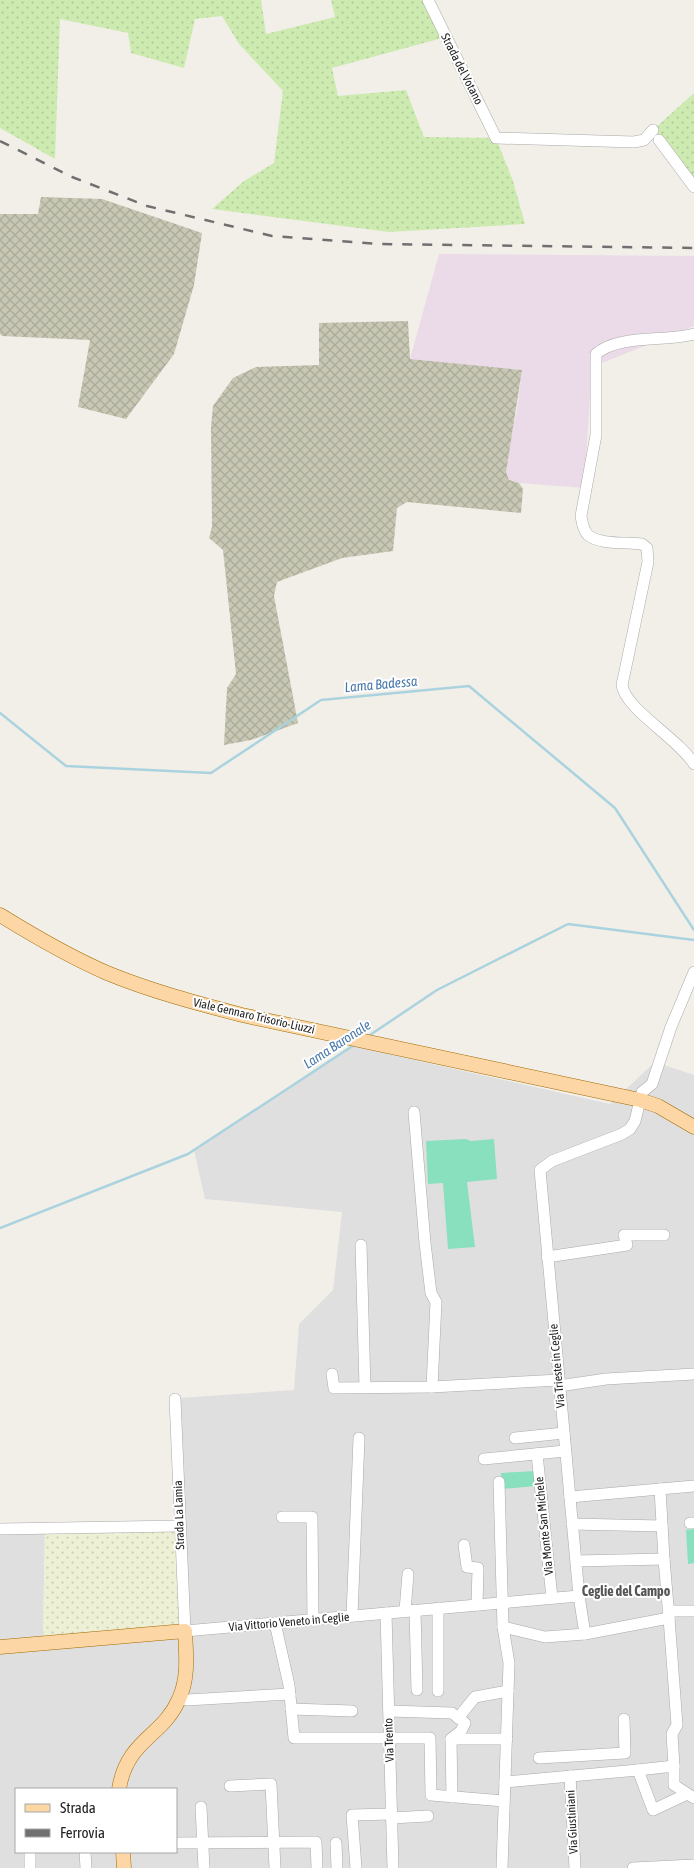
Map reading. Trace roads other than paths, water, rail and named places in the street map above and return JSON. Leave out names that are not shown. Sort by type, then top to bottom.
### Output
[{"type":"main road","name":"Viale Gennaro Trisorio-Liuzzi","points":[[0,915],[72,956],[106,972],[149,988],[242,1015],[640,1100],[658,1106],[694,1127]]},
{"type":"main road","name":"Via Vittorio Veneto in Ceglie","points":[[0,1647],[185,1631]]},
{"type":"main road","points":[[119,1788],[125,1764],[138,1746],[165,1721],[180,1697],[187,1667],[185,1631]]},
{"type":"main road","points":[[123,1853],[124,1868]]},
{"type":"street","name":"Strada del Votano","points":[[428,0],[496,138],[634,142],[656,135],[694,187]]},
{"type":"street","points":[[694,334],[680,338],[622,342],[602,349],[596,354],[596,435],[581,516],[583,527],[588,535],[597,539],[642,544],[647,548],[648,562],[622,685],[623,692],[635,706],[675,742],[694,764]]},
{"type":"street","points":[[640,1100],[642,1092],[652,1084],[675,1018],[694,972]]},
{"type":"street","name":"Via Trieste in Ceglie","points":[[585,1634],[572,1524],[540,1170],[552,1161],[622,1134],[630,1129],[640,1100]]},
{"type":"street","points":[[414,1112],[425,1243],[431,1293],[436,1302],[432,1388]]},
{"type":"street","points":[[548,1257],[627,1245],[624,1235],[664,1235]]},
{"type":"street","points":[[361,1245],[365,1388]]},
{"type":"street","points":[[332,1374],[334,1388],[432,1388],[559,1383],[694,1374]]},
{"type":"street","name":"Strada La Lamia","points":[[175,1399],[185,1631]]},
{"type":"street","points":[[515,1438],[564,1433]]},
{"type":"street","points":[[352,1616],[359,1438]]},
{"type":"street","points":[[484,1459],[565,1451]]},
{"type":"street","name":"Via Monte San Michele","points":[[537,1454],[552,1598]]},
{"type":"street","points":[[499,1482],[503,1638],[508,1649],[502,1868]]},
{"type":"street","points":[[570,1497],[694,1486]]},
{"type":"street","points":[[660,1489],[677,1725],[672,1734],[674,1785],[690,1796]]},
{"type":"street","points":[[282,1517],[312,1517],[313,1620]]},
{"type":"street","points":[[572,1524],[662,1526]]},
{"type":"street","points":[[0,1529],[179,1526]]},
{"type":"street","points":[[464,1545],[468,1567],[478,1568],[477,1605]]},
{"type":"street","points":[[576,1561],[664,1559]]},
{"type":"street","points":[[408,1574],[417,1690]]},
{"type":"street","name":"Via Vittorio Veneto in Ceglie","points":[[185,1631],[579,1596]]},
{"type":"street","points":[[438,1608],[438,1691]]},
{"type":"street","points":[[503,1627],[545,1637],[585,1634],[668,1614],[694,1611]]},
{"type":"street","name":"Via Trento","points":[[386,1613],[393,1868]]},
{"type":"street","points":[[275,1623],[290,1694],[294,1738],[430,1738],[431,1795],[504,1801]]},
{"type":"street","points":[[458,1718],[475,1697],[508,1691]]},
{"type":"street","points":[[180,1697],[187,1700],[290,1694]]},
{"type":"street","points":[[291,1709],[352,1711]]},
{"type":"street","points":[[388,1711],[452,1713],[465,1723],[461,1731],[451,1738]]},
{"type":"street","points":[[624,1719],[624,1753],[638,1770],[653,1810],[690,1796]]},
{"type":"street","points":[[451,1738],[507,1739]]},
{"type":"street","points":[[451,1738],[452,1797]]},
{"type":"street","points":[[539,1758],[624,1753]]},
{"type":"street","points":[[505,1782],[674,1766]]},
{"type":"street","name":"Via Giustiniani","points":[[570,1776],[575,1868]]},
{"type":"street","points":[[230,1786],[271,1784],[275,1868]]},
{"type":"street","points":[[201,1807],[204,1868]]},
{"type":"street","points":[[356,1868],[352,1815],[428,1816]]},
{"type":"street","points":[[178,1843],[316,1842],[317,1868]]},
{"type":"street","points":[[336,1843],[337,1868]]},
{"type":"street","points":[[30,1853],[30,1868]]},
{"type":"street","points":[[86,1853],[86,1868]]},
{"type":"street","points":[[633,1868],[694,1865]]},
{"type":"waterway","name":"Lama Badessa","points":[[0,713],[66,766],[211,773],[321,700],[469,686],[615,808],[694,930]]},
{"type":"waterway","name":"Lama Baronale","points":[[367,1037],[437,990],[568,924],[694,940]]},
{"type":"waterway","name":"Lama Baronale","points":[[0,1228],[188,1154],[354,1045]]},
{"type":"railway","points":[[0,141],[72,177],[147,206],[272,236],[379,244],[694,248]]},
{"type":"district","name":"Ceglie del Campo","points":[[626,1591]]}]
